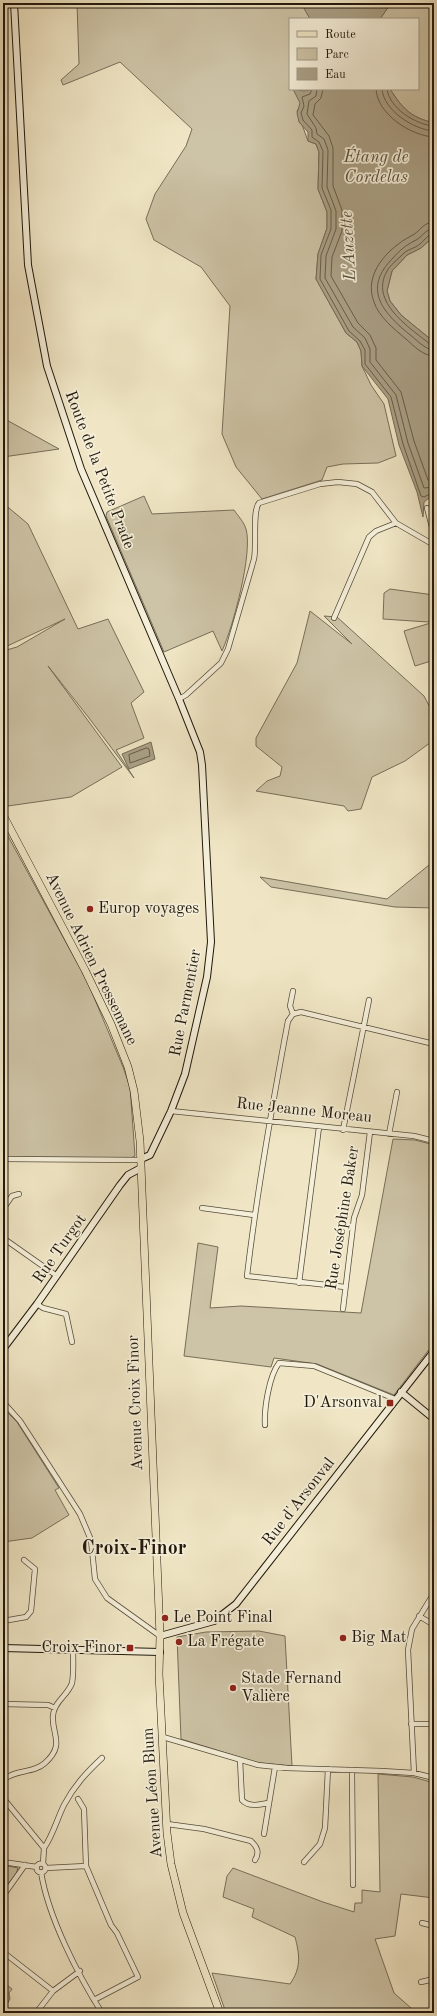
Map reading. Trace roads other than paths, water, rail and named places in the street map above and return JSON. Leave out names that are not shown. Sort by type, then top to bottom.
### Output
[{"type":"main road","name":"Avenue Adrien Pressemane","points":[[3,815],[85,970],[111,1024],[128,1067],[138,1114],[141,1168]]},
{"type":"main road","name":"Avenue Croix Finor","points":[[141,1168],[160,1636]]},
{"type":"main road","name":"Avenue Léon Blum","points":[[160,1636],[167,1824],[171,1864],[178,1895],[220,2013]]},
{"type":"street","name":"Route de la Petite Prade","points":[[14,3],[28,265],[47,366],[81,469],[179,699]]},
{"type":"street","points":[[179,699],[186,695],[221,663],[228,649],[254,559],[256,546],[255,514],[259,503],[320,484],[349,482],[363,485],[372,492],[396,523],[409,529],[429,543],[434,545],[434,543]]},
{"type":"street","points":[[427,508],[434,535]]},
{"type":"street","points":[[334,618],[369,537],[376,531],[396,523]]},
{"type":"street","name":"Rue Parmentier","points":[[141,1160],[150,1155],[171,1111],[190,1058],[208,977],[210,942],[202,765],[200,752],[179,699]]},
{"type":"street","points":[[293,991],[290,1006],[293,1014]]},
{"type":"street","points":[[342,1130],[369,1000]]},
{"type":"street","points":[[345,1287],[247,1276],[254,1215],[269,1121],[288,1021],[293,1014],[301,1012],[434,1044]]},
{"type":"street","points":[[389,1134],[397,1092]]},
{"type":"street","name":"Rue Jeanne Moreau","points":[[171,1111],[342,1130],[414,1136],[434,1141]]},
{"type":"street","points":[[299,1283],[319,1127]]},
{"type":"street","name":"Rue Joséphine Baker","points":[[342,1309],[354,1218],[362,1195],[370,1132]]},
{"type":"street","points":[[3,1159],[141,1160]]},
{"type":"street","name":"Rue Turgot","points":[[3,1349],[57,1276],[120,1185],[128,1175],[141,1168]]},
{"type":"street","points":[[3,1209],[12,1196],[19,1194]]},
{"type":"street","points":[[202,1208],[254,1215]]},
{"type":"street","points":[[3,1238],[57,1276]]},
{"type":"street","points":[[37,1304],[43,1308],[58,1310],[66,1314],[72,1342]]},
{"type":"street","name":"Rue d'Arsonval","points":[[160,1636],[214,1620],[236,1604],[434,1351]]},
{"type":"street","points":[[265,1424],[264,1414],[274,1370],[279,1363],[314,1366],[395,1399]]},
{"type":"street","points":[[401,1392],[434,1419]]},
{"type":"street","points":[[3,1402],[20,1421],[80,1514],[91,1540],[95,1579],[107,1598],[160,1636]]},
{"type":"street","points":[[24,1560],[35,1569],[31,1611],[26,1617],[3,1622],[4,1648],[160,1652]]},
{"type":"street","points":[[414,1773],[408,1650],[412,1628],[434,1593]]},
{"type":"street","points":[[419,1616],[434,1625]]},
{"type":"street","points":[[3,1780],[9,1774],[39,1768],[47,1762],[55,1749],[57,1737],[52,1716],[55,1708],[72,1684],[73,1649]]},
{"type":"street","points":[[3,1704],[48,1705],[55,1708]]},
{"type":"street","points":[[411,1724],[434,1724]]},
{"type":"street","points":[[163,1737],[258,1765],[275,1768],[414,1773],[434,1778]]},
{"type":"street","points":[[41,1872],[44,1866],[44,1848],[50,1840],[64,1805],[76,1784],[102,1758]]},
{"type":"street","points":[[240,1760],[242,1800],[250,1805],[268,1803]]},
{"type":"street","points":[[264,1834],[275,1768]]},
{"type":"street","points":[[304,1862],[320,1844],[325,1828],[328,1769]]},
{"type":"street","points":[[352,1770],[353,1885]]},
{"type":"street","points":[[3,1798],[44,1848]]},
{"type":"street","points":[[78,1799],[84,1809],[86,1866],[111,1925],[117,1933],[138,1977],[94,2000]]},
{"type":"street","points":[[167,1824],[204,1829],[251,1840],[258,1851],[255,1860]]},
{"type":"street","points":[[3,1862],[37,1867],[39,1864],[44,1866],[86,1866]]},
{"type":"street","points":[[3,1896],[25,1865]]},
{"type":"street","points":[[37,1867],[38,1871],[41,1872],[44,1886],[55,1918],[94,2000],[102,2013]]},
{"type":"street","points":[[422,1923],[434,1926]]},
{"type":"street","points":[[3,1952],[53,1992]]},
{"type":"street","points":[[36,2013],[53,1992],[80,1971]]},
{"type":"street","points":[[421,1982],[434,1979]]},
{"type":"water","points":[[301,3],[391,3],[381,18],[309,18]]},
{"type":"water","name":"Étang de Cordelas","points":[[294,90],[391,90],[403,107],[413,115],[434,123],[434,236],[421,248],[407,255],[392,271],[387,291],[390,301],[401,315],[434,342],[434,494],[424,502],[423,517],[417,492],[399,445],[388,399],[362,366],[361,351],[357,342],[346,333],[316,279],[318,254],[327,228],[327,212],[318,189],[319,152],[316,144],[308,141],[308,132],[299,122],[297,113],[300,103]]},
{"type":"water","points":[[151,742],[155,759],[129,769],[122,754]]},
{"type":"place","name":"Europ voyages","points":[[90,909]]},
{"type":"place","name":"D'Arsonval","points":[[390,1403]]},
{"type":"place","name":"Le Point Final","points":[[165,1618]]},
{"type":"place","name":"Big Mat","points":[[343,1638]]},
{"type":"place","name":"La Frégate","points":[[179,1642]]},
{"type":"place","name":"Croix Finor","points":[[130,1648]]},
{"type":"place","name":"Stade Fernand Valière","points":[[233,1688]]},
{"type":"district","name":"Croix-Finor","points":[[134,1549]]},
{"type":"water label","name":"L'Auzette","points":[[349,246]]}]
